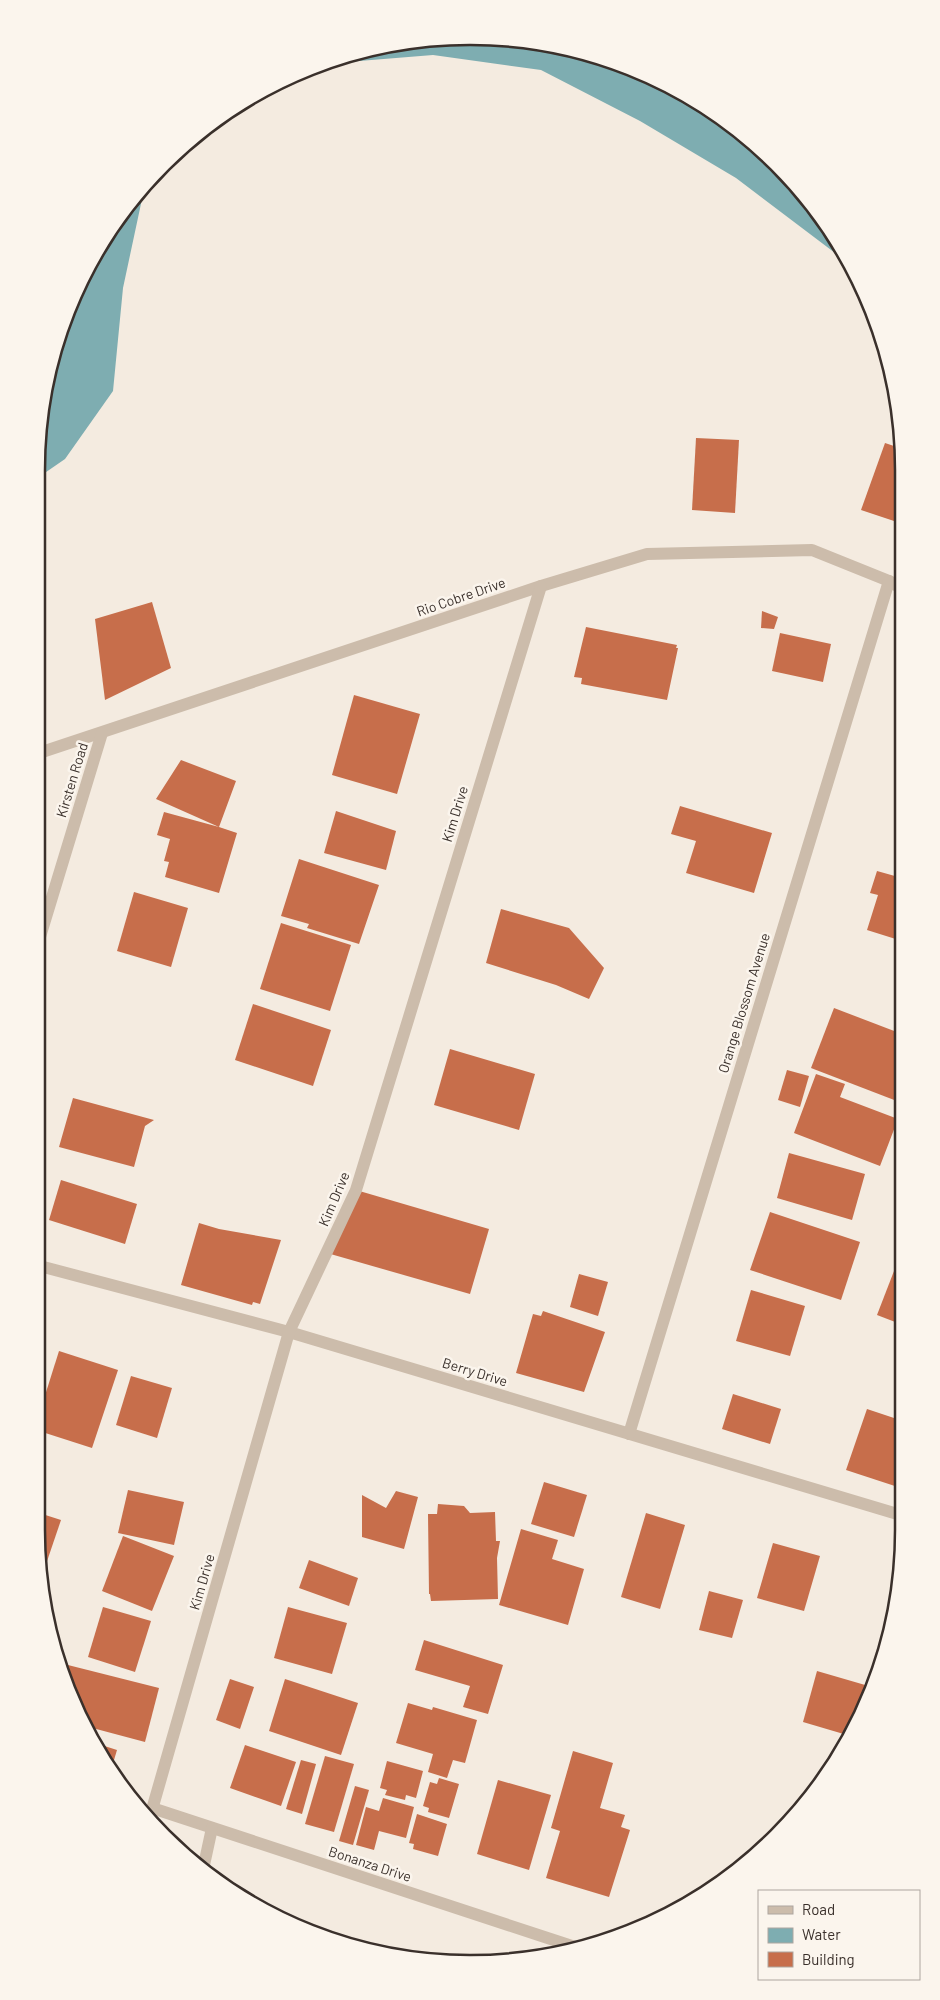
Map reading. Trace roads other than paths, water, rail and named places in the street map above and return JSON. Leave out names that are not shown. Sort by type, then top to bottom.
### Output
[{"type":"street","name":"Rio Cobre Drive","points":[[45,751],[102,734],[541,586],[647,554],[812,550],[895,584]]},
{"type":"street","name":"Orange Blossom Avenue","points":[[629,1434],[889,581]]},
{"type":"street","name":"Kim Drive","points":[[151,1811],[289,1332],[356,1190],[541,586]]},
{"type":"street","name":"Kirsten Road","points":[[45,921],[102,734]]},
{"type":"street","name":"Berry Drive","points":[[45,1267],[289,1332],[895,1513]]},
{"type":"street","name":"Bonanza Drive","points":[[155,1815],[212,1828],[566,1944]]},
{"type":"street","points":[[205,1862],[212,1828]]},
{"type":"water","points":[[442,46],[498,46],[553,53],[580,59],[633,77],[682,102],[729,133],[750,150],[790,190],[807,211],[835,253],[736,178],[640,121],[541,70],[433,55],[352,62],[387,53]]},
{"type":"water","points":[[142,200],[123,288],[113,391],[65,459],[45,473],[49,415],[59,360],[77,307],[89,282],[102,257]]}]
